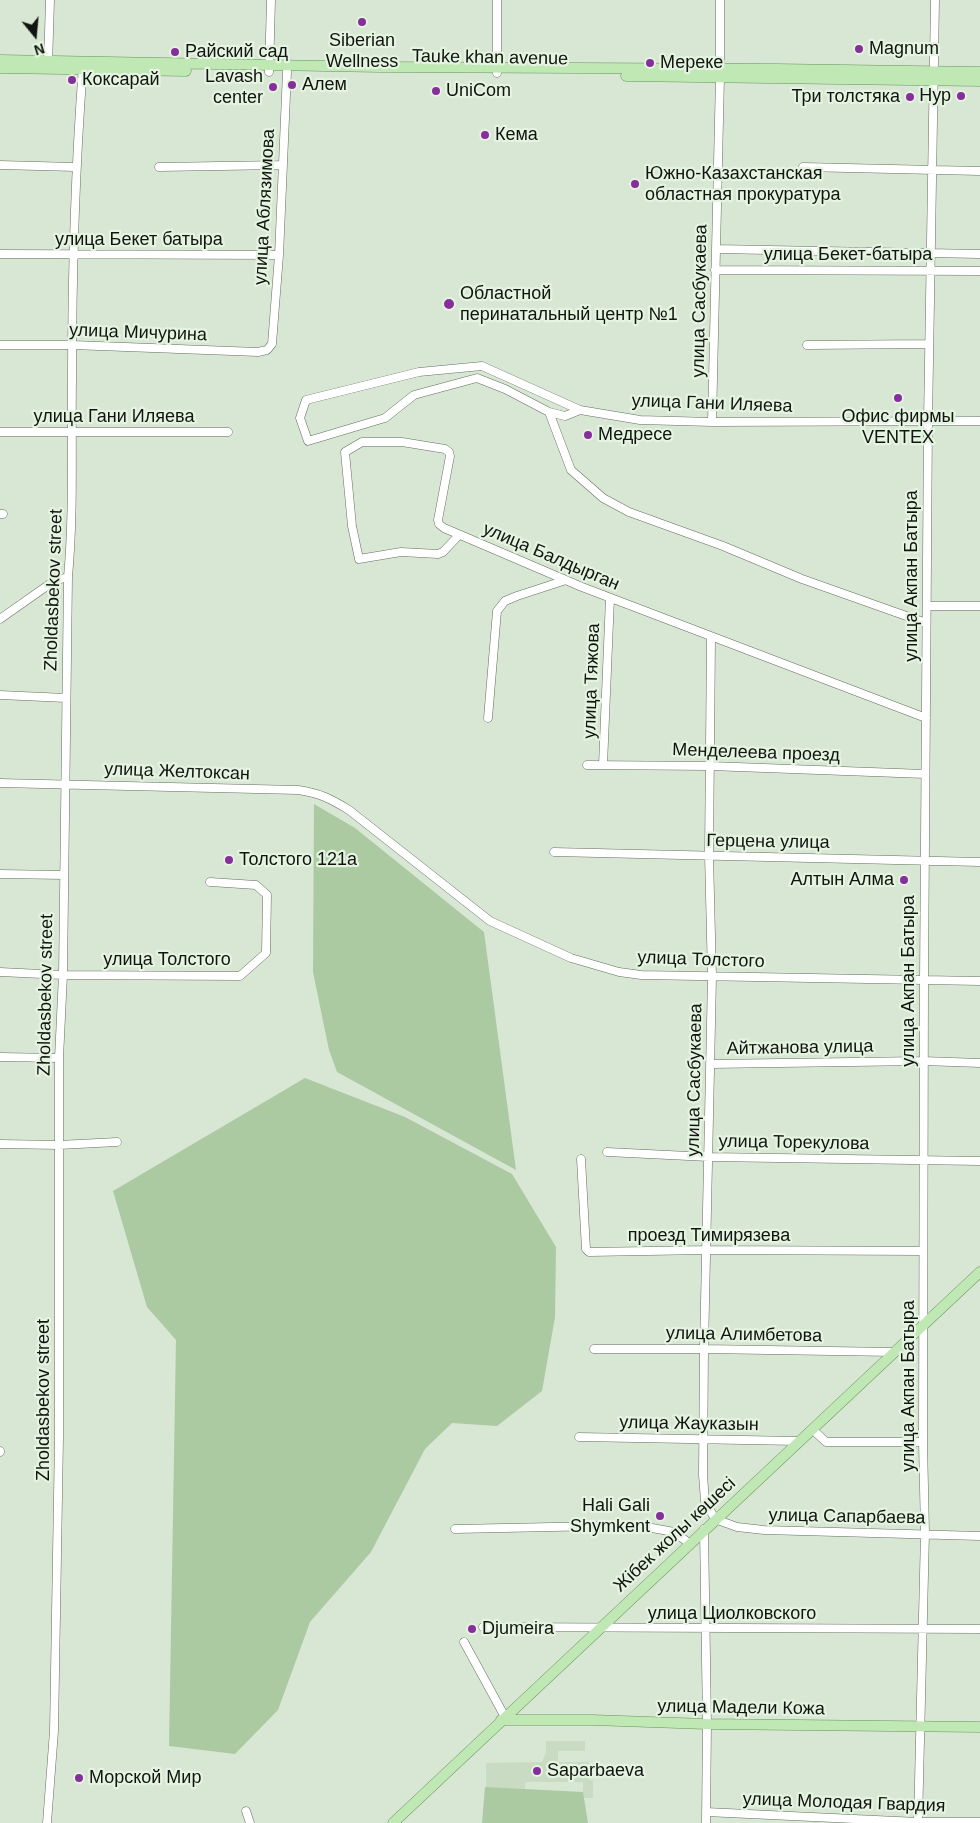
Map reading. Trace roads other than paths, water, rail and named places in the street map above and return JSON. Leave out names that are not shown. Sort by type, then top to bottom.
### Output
[{"type":"main road","name":"Tauke khan avenue","points":[[0,60],[83,65],[934,76],[980,81]]},
{"type":"main road","name":"Tauke khan avenue","points":[[0,68],[50,63]]},
{"type":"main road","name":"Tauke khan avenue","points":[[269,68],[287,72],[497,71]]},
{"type":"main road","name":"Tauke khan avenue","points":[[934,76],[980,72]]},
{"type":"main road","name":"Жібек жолы көшесі","points":[[393,1823],[689,1543],[980,1272]]},
{"type":"main road","name":"улица Мадели Кожа","points":[[503,1719],[921,1728],[980,1727]]},
{"type":"street","points":[[50,0],[50,63]]},
{"type":"street","points":[[269,68],[271,0]]},
{"type":"street","points":[[497,0],[497,71]]},
{"type":"street","name":"улица Сасбукаева","points":[[712,422],[720,0]]},
{"type":"street","name":"улица Акпан Батыра","points":[[918,1822],[925,1533],[922,1159],[928,421],[935,0]]},
{"type":"street","name":"Zholdasbekov street","points":[[47,1823],[54,1731],[59,1438],[59,1058],[63,975],[68,577],[72,531],[72,345],[76,167],[83,65]]},
{"type":"street","name":"улица Аблязимова","points":[[272,344],[279,255],[287,72]]},
{"type":"street","points":[[0,165],[76,167]]},
{"type":"street","points":[[159,167],[282,165]]},
{"type":"street","points":[[803,167],[980,171]]},
{"type":"street","name":"улица Бекет-батыра","points":[[716,249],[980,254]]},
{"type":"street","name":"улица Бекет батыра","points":[[0,254],[279,255]]},
{"type":"street","name":"улица Бекет-батыра","points":[[716,270],[980,271]]},
{"type":"street","name":"улица Мичурина","points":[[0,345],[72,345],[258,352],[267,350],[272,344]]},
{"type":"street","points":[[807,345],[929,344]]},
{"type":"street","name":"улица Гани Иляева","points":[[546,411],[505,389],[477,378],[414,395],[385,418],[308,441],[300,418],[306,400],[419,372],[482,366],[580,410],[640,420],[712,422],[980,422]]},
{"type":"street","points":[[546,411],[565,416],[580,410]]},
{"type":"street","points":[[546,411],[571,470],[603,498],[629,512],[723,546],[802,579],[926,623]]},
{"type":"street","name":"улица Гани Иляева","points":[[0,432],[228,432]]},
{"type":"street","name":"улица Балдырган","points":[[459,535],[443,552],[438,554],[401,552],[359,559],[352,526],[349,477],[344,456],[345,452],[362,442],[402,442],[444,449],[450,452],[438,520],[439,524],[444,528],[566,580],[711,638],[926,718]]},
{"type":"street","points":[[0,619],[54,581],[68,577]]},
{"type":"street","points":[[488,718],[497,611],[505,601],[566,580]]},
{"type":"street","name":"улица Тяжова","points":[[603,765],[610,598]]},
{"type":"street","points":[[927,606],[980,606]]},
{"type":"street","name":"улица Сасбукаева","points":[[711,638],[709,855],[712,976],[703,1440],[704,1497],[706,1506],[715,1519]]},
{"type":"street","points":[[0,695],[66,698]]},
{"type":"street","name":"Менделеева проезд","points":[[587,765],[710,766],[925,774]]},
{"type":"street","name":"улица Желтоксан","points":[[0,783],[298,790],[323,795],[349,810]]},
{"type":"street","name":"улица Толстого","points":[[349,810],[490,921],[571,958],[619,972],[641,976],[980,981]]},
{"type":"street","name":"Герцена улица","points":[[554,852],[980,862]]},
{"type":"street","points":[[0,874],[64,875]]},
{"type":"street","name":"улица Толстого","points":[[0,972],[63,975],[240,976],[266,953],[267,895],[256,885],[210,882]]},
{"type":"street","points":[[0,1058],[59,1058]]},
{"type":"street","name":"Айтжанова улица","points":[[710,1064],[980,1062]]},
{"type":"street","points":[[0,1144],[59,1145],[117,1142]]},
{"type":"street","name":"улица Торекулова","points":[[607,1152],[709,1157],[980,1161]]},
{"type":"street","name":"проезд Тимирязева","points":[[581,1159],[586,1251],[923,1251]]},
{"type":"street","name":"улица Алимбетова","points":[[594,1349],[894,1352]]},
{"type":"street","points":[[812,1429],[826,1442],[923,1442]]},
{"type":"street","name":"улица Жауказын","points":[[579,1437],[798,1441]]},
{"type":"street","name":"улица Сапарбаева","points":[[715,1519],[737,1527],[764,1530],[980,1536]]},
{"type":"street","points":[[456,1529],[601,1526],[652,1528],[674,1532],[689,1543]]},
{"type":"street","points":[[704,1529],[708,1724],[706,1823]]},
{"type":"street","name":"улица Циолковского","points":[[483,1627],[980,1630]]},
{"type":"street","points":[[464,1642],[503,1719]]},
{"type":"street","points":[[246,1811],[250,1823]]},
{"type":"street","name":"улица Молодая Гвардия","points":[[706,1812],[918,1822],[980,1822]]},
{"type":"place","name":"Siberian Wellness","points":[[362,22]]},
{"type":"place","name":"Magnum","points":[[859,49]]},
{"type":"place","name":"Райский сад","points":[[175,52]]},
{"type":"place","name":"Мереке","points":[[650,63]]},
{"type":"place","name":"Коксарай","points":[[72,80]]},
{"type":"place","name":"Алем","points":[[292,85]]},
{"type":"place","name":"Lavash center","points":[[273,87]]},
{"type":"place","name":"UniCom","points":[[436,91]]},
{"type":"place","name":"Нур","points":[[961,96]]},
{"type":"place","name":"Три толстяка","points":[[910,97]]},
{"type":"place","name":"Кема","points":[[485,135]]},
{"type":"place","name":"Южно-Казахстанская областная прокуратура","points":[[635,184]]},
{"type":"place","name":"Областной перинатальный центр №1","points":[[449,304]]},
{"type":"place","name":"Офис фирмы VENTEX","points":[[898,398]]},
{"type":"place","name":"Медресе","points":[[588,435]]},
{"type":"place","name":"Толстого 121а","points":[[229,860]]},
{"type":"place","name":"Алтын Алма","points":[[904,880]]},
{"type":"place","name":"Hali Gali Shymkent","points":[[660,1516]]},
{"type":"place","name":"Djumeira","points":[[472,1629]]},
{"type":"place","name":"Saparbaeva","points":[[537,1771]]},
{"type":"place","name":"Морской Мир","points":[[79,1778]]}]
